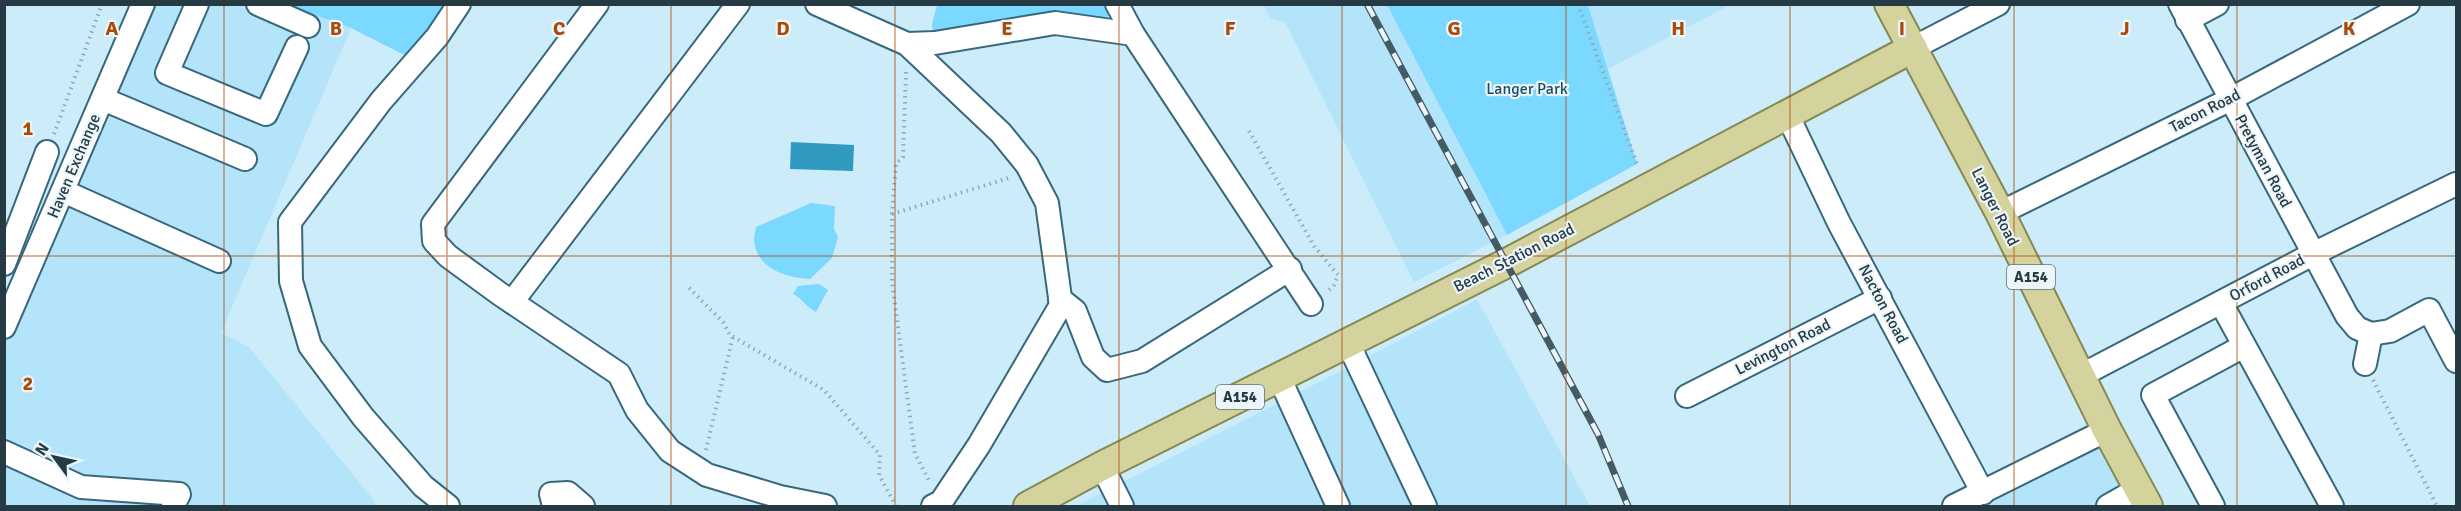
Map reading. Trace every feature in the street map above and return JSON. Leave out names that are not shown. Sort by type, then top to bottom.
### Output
[{"type":"main road","name":"Langer Road","points":[[1889,4],[2000,213],[2143,498]]},
{"type":"main road","name":"Beach Station Road","points":[[1028,507],[1102,466],[1646,190],[1913,48]]},
{"type":"street","name":"Haven Exchange","points":[[4,327],[143,4]]},
{"type":"street","points":[[197,4],[167,73],[266,114],[297,47]]},
{"type":"street","points":[[258,4],[308,26]]},
{"type":"street","points":[[448,507],[415,477],[363,417],[310,346],[291,280],[290,222],[381,101],[437,37],[459,4]]},
{"type":"street","points":[[597,4],[433,224],[434,241],[448,256],[619,374],[638,410],[670,451],[707,475],[780,497],[825,507]]},
{"type":"street","points":[[512,302],[738,4]]},
{"type":"street","points":[[817,4],[907,44],[1001,133],[1031,172],[1047,203],[1061,304],[979,445],[937,504]]},
{"type":"street","points":[[1117,4],[1133,34],[1311,304]]},
{"type":"street","name":"Beach Station Road","points":[[1913,48],[1998,4]]},
{"type":"street","points":[[2183,12],[2217,4]]},
{"type":"street","name":"Tacon Road","points":[[2000,213],[2229,100],[2368,14],[2408,4]]},
{"type":"street","name":"Pretyman Road","points":[[2183,12],[2347,316],[2357,328],[2371,334]]},
{"type":"street","points":[[907,44],[935,43],[1055,23],[1133,34]]},
{"type":"street","points":[[103,99],[244,159]]},
{"type":"street","name":"Nacton Road","points":[[1787,114],[1839,223],[1983,493]]},
{"type":"street","points":[[4,264],[47,152]]},
{"type":"street","name":"Orford Road","points":[[2080,376],[2313,254],[2457,184]]},
{"type":"street","points":[[63,191],[219,261]]},
{"type":"street","points":[[1060,299],[1075,310],[1093,357],[1107,370],[1142,361],[1290,269]]},
{"type":"street","name":"Levington Road","points":[[1687,396],[1880,298]]},
{"type":"street","points":[[2221,303],[2332,507]]},
{"type":"street","points":[[2365,364],[2371,334],[2390,331],[2429,310],[2457,361]]},
{"type":"street","points":[[1348,343],[1425,507]]},
{"type":"street","points":[[2213,507],[2153,395],[2244,346]]},
{"type":"street","points":[[1279,377],[1338,507]]},
{"type":"street","points":[[1954,507],[2107,430]]},
{"type":"street","points":[[4,452],[81,487],[176,500]]},
{"type":"street","points":[[1102,466],[1122,507]]},
{"type":"street","points":[[553,500],[568,493],[584,507]]},
{"type":"street","points":[[2108,507],[2143,498]]},
{"type":"path","points":[[47,152],[102,4]]},
{"type":"path","points":[[1578,4],[1646,190]]},
{"type":"path","points":[[907,44],[903,157],[896,164],[892,214],[892,282],[915,453],[937,504]]},
{"type":"path","points":[[1249,131],[1314,246],[1338,275],[1334,285],[1311,304]]},
{"type":"path","points":[[892,214],[1031,172]]},
{"type":"path","points":[[689,288],[723,322],[733,336],[824,390],[880,456],[879,475],[896,507]]},
{"type":"path","points":[[701,471],[733,336]]},
{"type":"path","points":[[2365,364],[2437,507]]},
{"type":"shaded area","points":[[1588,4],[1730,4],[1730,5],[1608,69]]},
{"type":"shaded area","points":[[143,5],[287,5],[351,28],[221,333],[249,347],[372,498],[376,506],[5,506],[5,327]]},
{"type":"shaded area","points":[[1264,5],[1387,5],[1507,235],[1414,282],[1285,22],[1270,18]]},
{"type":"shaded area","points":[[791,142],[854,145],[853,171],[790,169]]},
{"type":"shaded area","points":[[1477,299],[1590,506],[1076,506],[1364,359]]},
{"type":"shaded area","points":[[2107,430],[2148,506],[1959,506]]},
{"type":"green space","points":[[1108,4],[1112,12],[1105,19],[933,35],[932,24],[937,5]]},
{"type":"green space","points":[[287,5],[459,5],[416,61],[351,28]]},
{"type":"green space","name":"Langer Park","points":[[1387,5],[1588,5],[1637,164],[1507,235]]},
{"type":"green space","points":[[811,203],[835,206],[834,229],[838,237],[832,258],[810,279],[793,277],[769,267],[758,254],[755,246],[756,227]]},
{"type":"green space","points":[[819,284],[828,290],[816,312],[793,294],[798,286]]},
{"type":"railway","points":[[1367,4],[1598,434],[1628,506]]}]
